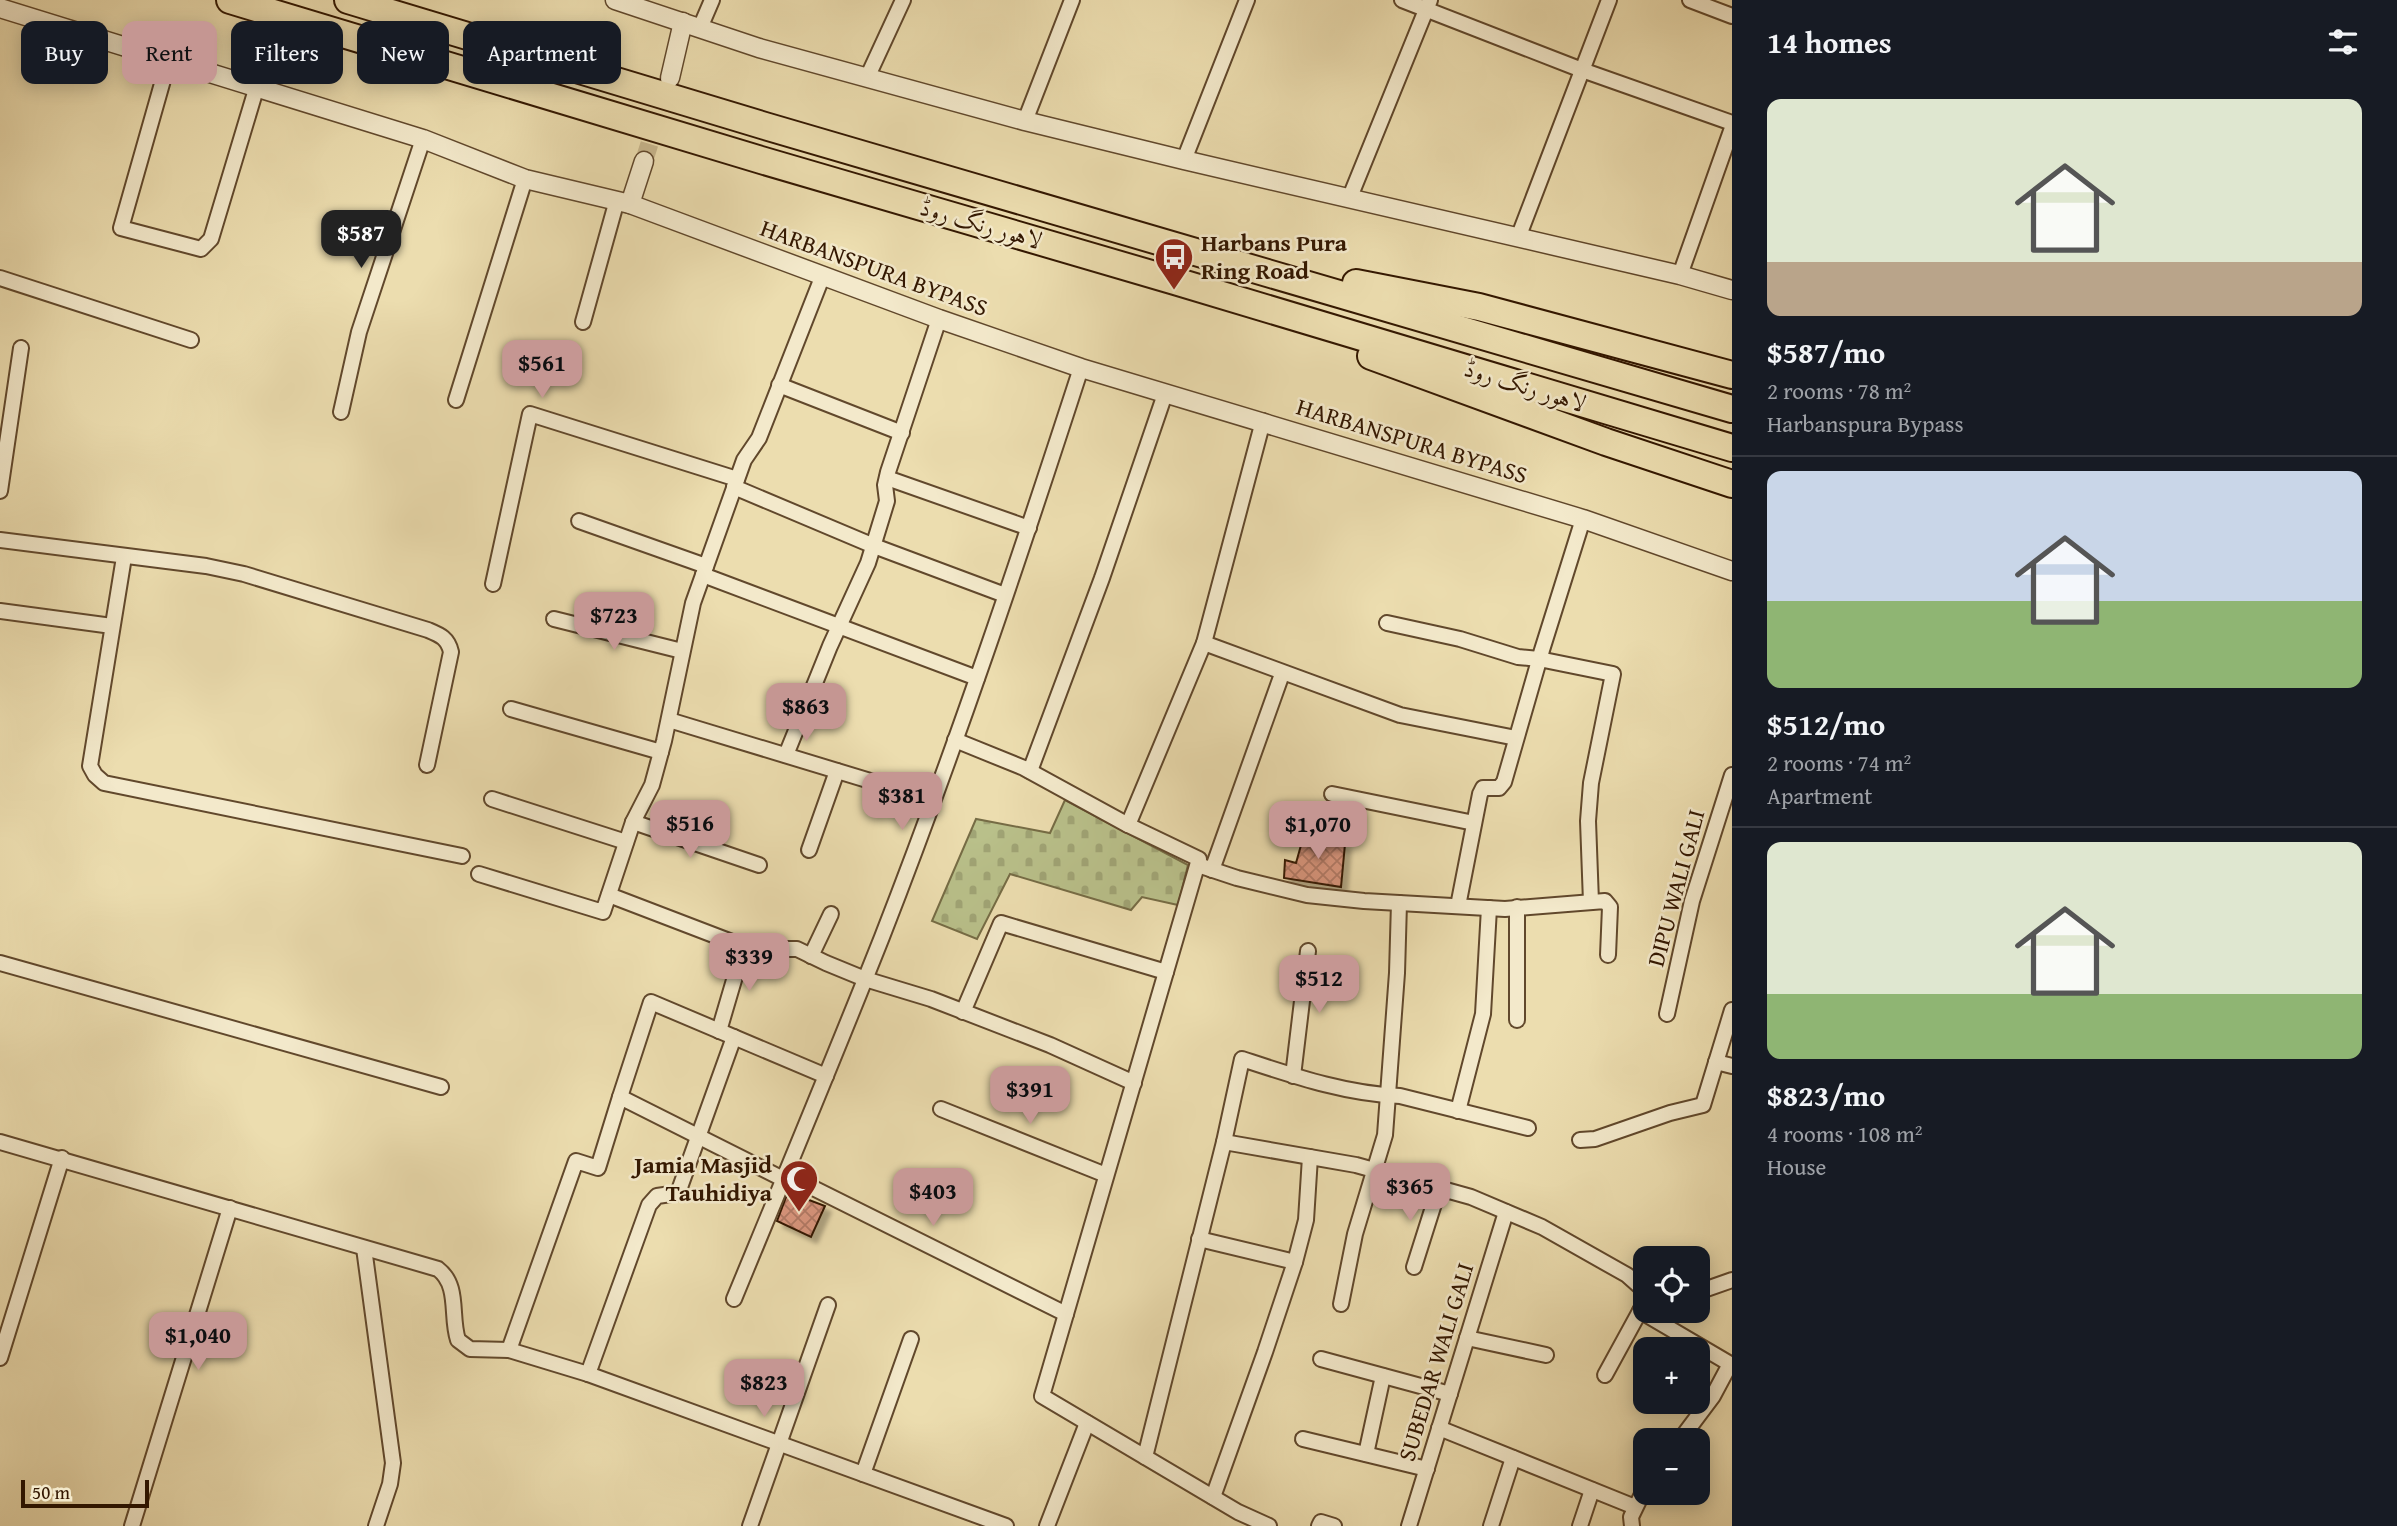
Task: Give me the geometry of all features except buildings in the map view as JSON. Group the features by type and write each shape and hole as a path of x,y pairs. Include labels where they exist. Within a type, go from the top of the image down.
{"highway":[{"name":"لاہور رنگ روڈ","path":"230,0 1732,448"},
{"name":"لاہور رنگ روڈ","path":"348,0 1732,409"},
{"path":"1186,248 1479,307 1732,374"},
{"path":"1175,281 1454,388 1732,484"}],"street":[{"path":"615,0 759,48 1025,121 1680,275 1732,290"},
{"path":"670,78 692,25 712,0"},
{"path":"867,78 903,0"},
{"path":"1025,121 1072,0"},
{"path":"1184,160 1247,0"},
{"path":"1402,0 1428,5 1582,70 1732,123"},
{"path":"1518,238 1609,0"},
{"path":"1690,0 1732,16"},
{"path":"1350,197 1428,5"},
{"name":"HARBANSPURA BYPASS","path":"0,8 122,45"},
{"name":"HARBANSPURA BYPASS","path":"217,74 423,139 525,179 624,202 939,319 1081,368 1583,519 1732,571"},
{"path":"162,84 121,228 201,249 211,239 257,86"},
{"path":"1680,275 1732,128"},
{"path":"341,412 359,332 423,139"},
{"path":"583,322 624,202 644,161"},
{"path":"456,400 525,179"},
{"path":"479,874 603,912 633,822 652,785 693,603 704,570 744,460 760,438 823,275"},
{"path":"0,278 191,340"},
{"path":"786,755 874,546 887,502 887,478 939,319"},
{"path":"0,491 21,348"},
{"path":"734,1299 865,979 933,800 1006,596 1081,368"},
{"path":"779,385 901,433"},
{"path":"1030,771 1102,578 1165,394"},
{"path":"493,584 530,414 736,483 874,546 1006,596"},
{"path":"1128,825 1204,643 1263,421"},
{"path":"887,478 1029,528"},
{"path":"1458,906 1483,788 1499,788 1504,782 1583,519"},
{"path":"579,521 976,678"},
{"path":"0,540 206,566 244,574 428,629 449,643 451,652 428,765"},
{"path":"124,557 90,766 104,783 462,856"},
{"path":"0,611 112,626"},
{"path":"554,619 682,651"},
{"path":"1387,623 1460,639 1518,657 1613,674 1591,783 1588,821 1591,902"},
{"path":"1204,643 1282,674 1401,715 1516,738"},
{"path":"1212,870 1282,674"},
{"path":"511,709 661,752"},
{"path":"668,720 933,800"},
{"path":"955,740 1030,771 1128,825 1199,859 1042,1396 1213,1497 1269,1526"},
{"path":"809,850 837,771"},
{"name":"DIPU WALI GALI","path":"1667,1014 1692,901 1732,775"},
{"path":"1332,793 1474,823"},
{"path":"492,799 626,842"},
{"path":"633,822 759,865"},
{"path":"1198,865 1237,878 1307,895 1489,908 1605,901 1610,907 1608,955"},
{"path":"608,895 767,953 778,949 797,949 865,979 1050,1045 1133,1083"},
{"path":"1341,1304 1355,1234 1385,1135 1397,973 1399,903"},
{"path":"1517,907 1517,1020"},
{"path":"1458,1111 1483,1014 1489,908"},
{"path":"811,956 831,914"},
{"path":"962,1012 1001,923 1166,972"},
{"path":"719,1031 744,946"},
{"path":"1293,1076 1308,951"},
{"path":"0,962 441,1087"},
{"path":"509,1350 576,1161 598,1168 650,1002 826,1076"},
{"path":"1580,1140 1595,1139 1670,1112 1703,1105 1732,1010"},
{"path":"589,1374 649,1205 657,1196 678,1193 734,1037"},
{"path":"1145,1457 1224,1142 1242,1059 1311,1082 1400,1096 1528,1128"},
{"path":"1716,1062 1732,1066"},
{"path":"620,1097 1066,1314"},
{"path":"941,1110 1107,1175"},
{"path":"0,1142 438,1269 444,1273 452,1291 456,1333 462,1345 470,1349 509,1350 589,1374 1006,1526"},
{"path":"1224,1142 1374,1170 1471,1197 1542,1227 1633,1280"},
{"path":"1213,1497 1265,1352 1306,1220 1310,1157"},
{"path":"0,1358 62,1158"},
{"path":"1414,1268 1439,1188"},
{"path":"132,1526 230,1208"},
{"name":"SUBEDAR WALI GALI","path":"1409,1526 1506,1212"},
{"path":"1199,1239 1294,1262"},
{"path":"364,1248 393,1463 390,1484 376,1526"},
{"path":"1710,1288 1732,1280"},
{"path":"750,1526 828,1305"},
{"path":"1605,1375 1634,1323"},
{"path":"1669,1323 1731,1364 1713,1396 1689,1428"},
{"path":"1467,1338 1546,1355"},
{"path":"863,1474 911,1339"},
{"path":"1321,1359 1450,1394"},
{"path":"1366,1454 1382,1376"},
{"path":"1047,1526 1087,1423"},
{"path":"1439,1428 1635,1507 1631,1517 1632,1526"},
{"path":"1303,1439 1427,1469"},
{"path":"1491,1526 1513,1458"},
{"path":"1580,1526 1592,1490"},
{"path":"1319,1526 1321,1522 1334,1526"}],"green space":[{"path":"1065,800 1188,865 1178,905 1142,897 1131,910 1010,874 977,939 932,921 976,819 1050,833"}],"tunnel":[{"path":"644,161 667,88"}],"place":[{"name":"Harbans Pura Ring Road","path":"1174,291"},
{"name":"Jamia Masjid Tauhidiya","path":"799,1213"}]}
